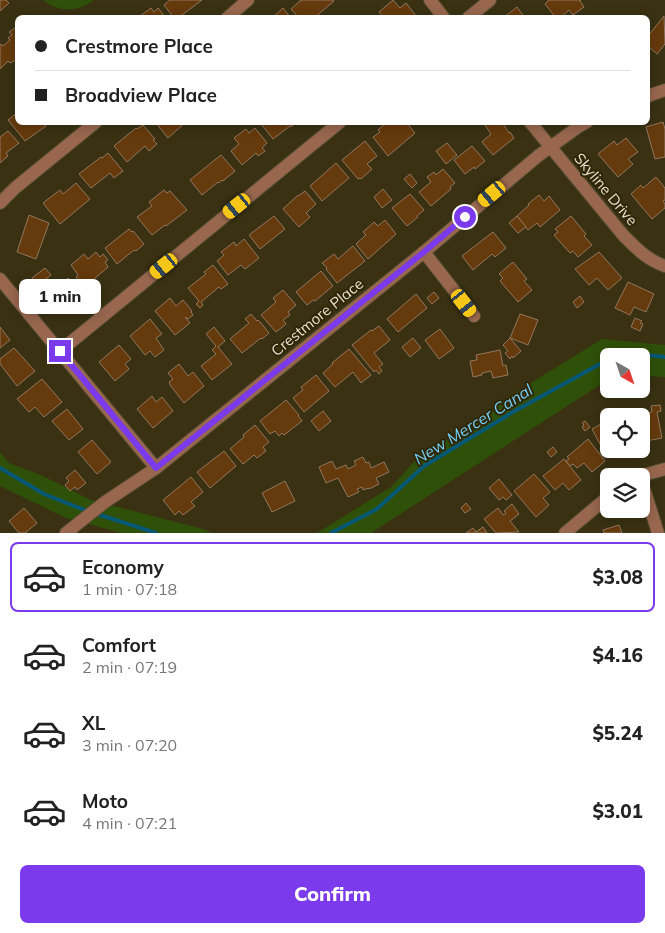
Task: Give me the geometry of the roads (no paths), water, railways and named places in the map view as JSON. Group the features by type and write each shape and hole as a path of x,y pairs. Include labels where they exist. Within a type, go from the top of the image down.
{"street":[{"path":"230,15 248,0"},
{"path":"430,0 442,15"},
{"path":"472,15 490,0"},
{"path":"650,95 665,90"},
{"path":"0,203 15,188 92,125"},
{"path":"60,351 336,125"},
{"name":"Skyline Drive","path":"532,125 623,235 640,252 656,263 665,266"},
{"name":"Crestmore Place","path":"67,533 105,502 156,468 424,252 550,147 582,125"},
{"path":"424,252 474,316"},
{"path":"0,279 156,468"},
{"path":"650,474 665,469"},
{"path":"565,533 600,504"},
{"path":"650,507 658,533"}],"waterway":[{"name":"New Mercer Canal","path":"650,355 665,357"},
{"name":"New Mercer Canal","path":"331,533 377,509 424,466 513,412 600,364"},
{"name":"New Mercer Canal","path":"0,468 44,494 87,511"},
{"name":"New Mercer Canal","path":"94,513 156,533"}]}
